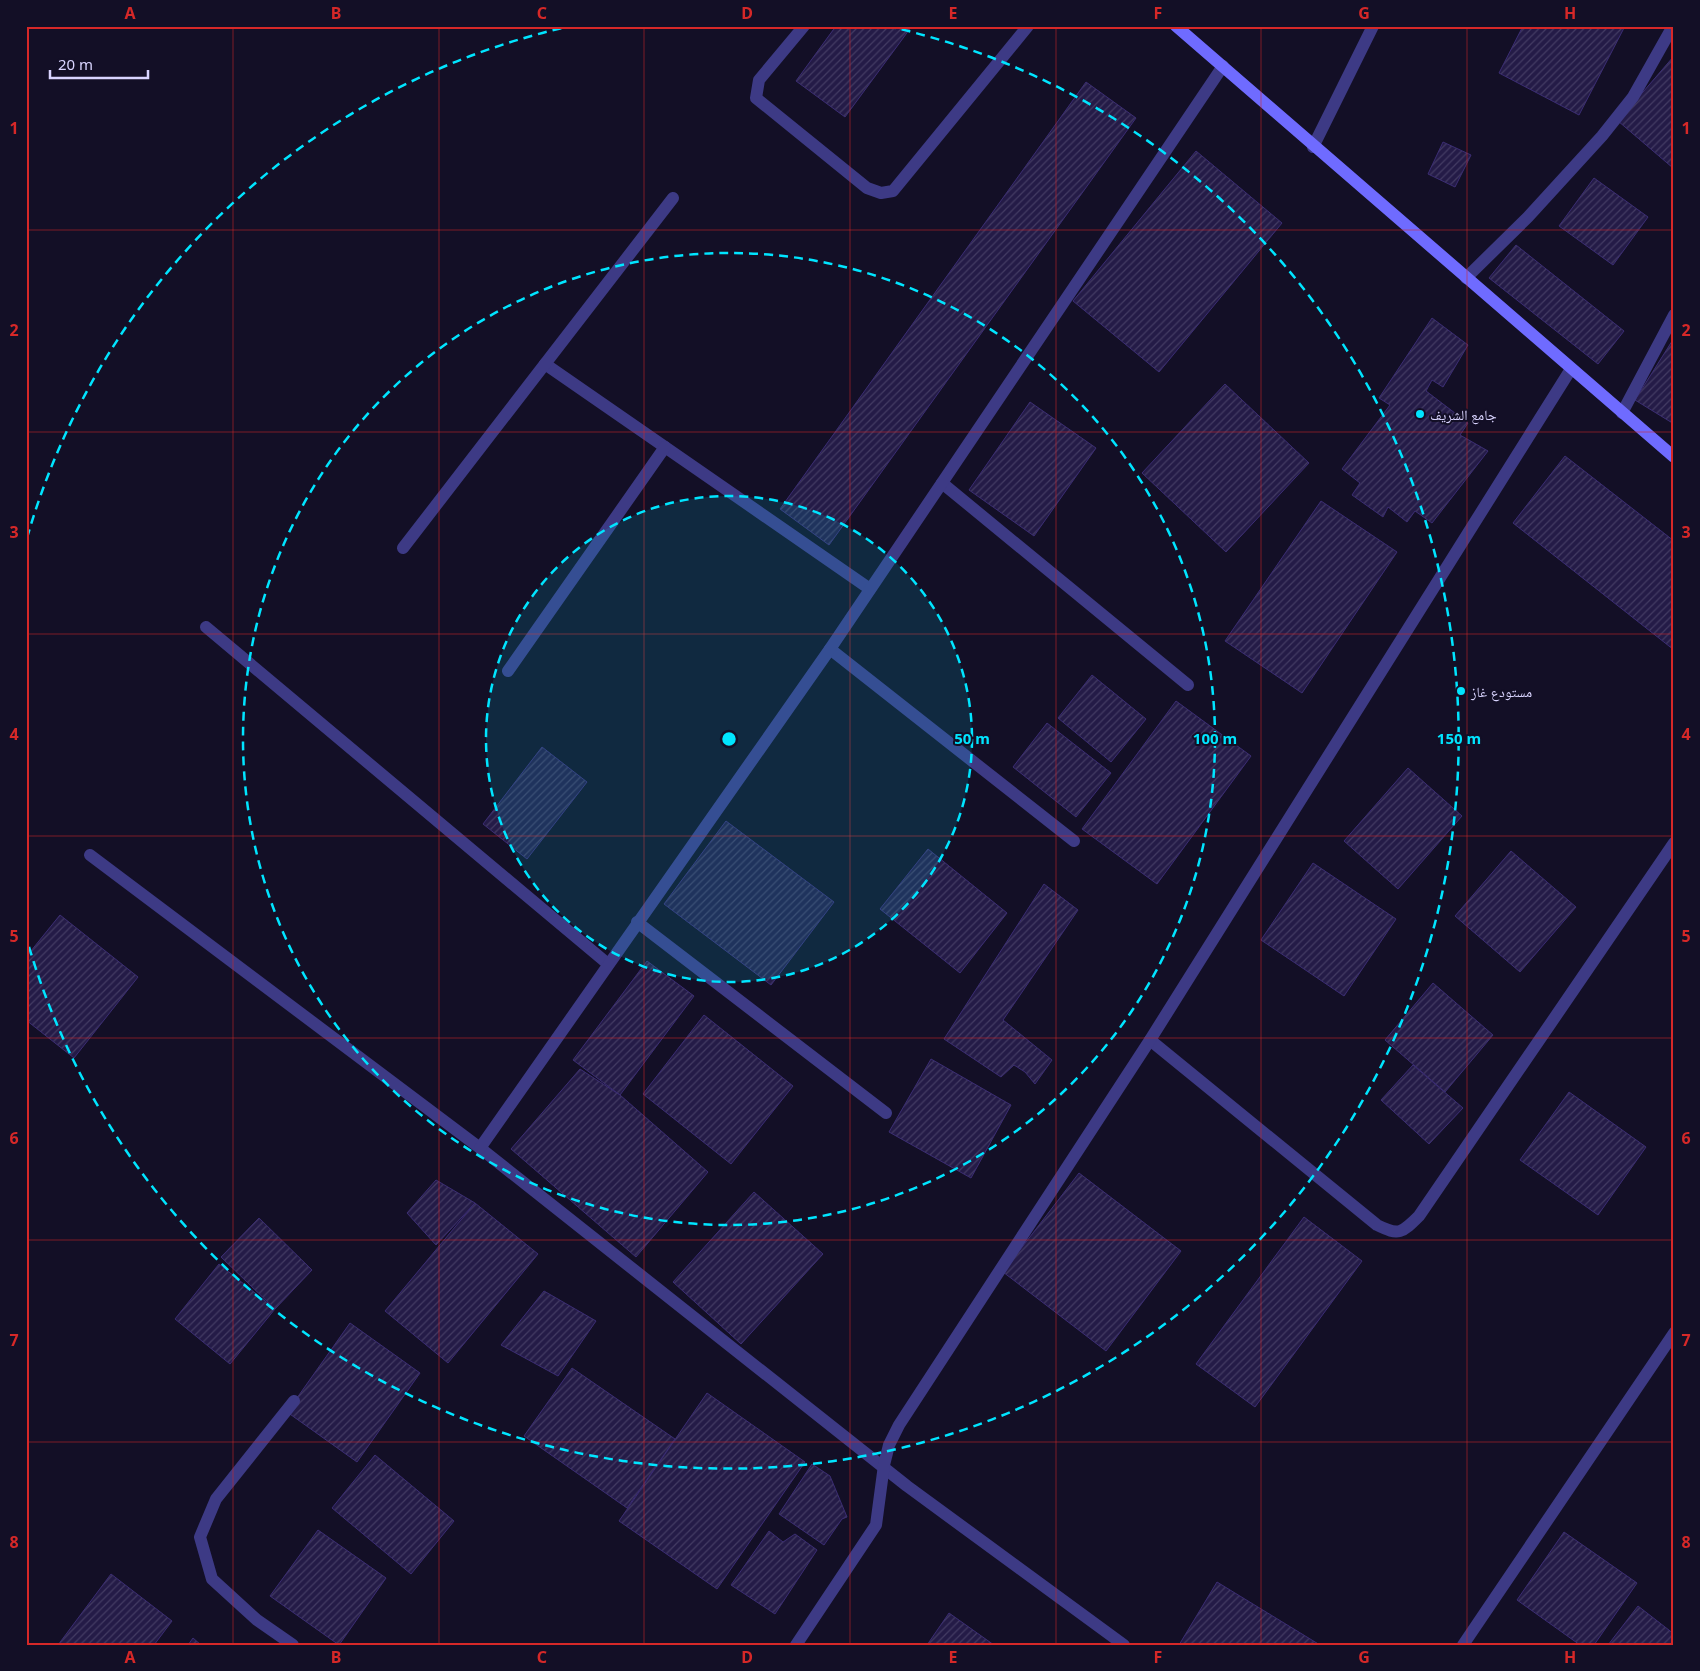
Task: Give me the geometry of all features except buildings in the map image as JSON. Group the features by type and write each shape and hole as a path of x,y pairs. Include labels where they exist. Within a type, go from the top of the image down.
{"main road":[{"path":"1176,26 1313,147 1674,457"}],"street":[{"path":"804,26 758,80 756,98 867,188 881,193 893,191 1028,26"},
{"path":"1313,147 1373,26"},
{"path":"1466,278 1528,217 1602,136 1633,97 1673,26"},
{"path":"480,1148 830,648 1222,66"},
{"path":"403,548 673,198"},
{"path":"1622,413 1674,315"},
{"path":"546,364 870,589"},
{"path":"796,1645 876,1525 884,1465 889,1444 900,1425 1150,1040 1571,369"},
{"path":"508,670 665,447"},
{"path":"942,484 1188,685"},
{"path":"206,626 608,964"},
{"path":"830,648 1074,840"},
{"path":"1150,1040 1377,1225 1392,1232 1404,1231 1419,1216 1674,843"},
{"path":"90,855 480,1148 884,1465 907,1486 1124,1645"},
{"path":"637,922 886,1112"},
{"path":"1463,1645 1674,1333"},
{"path":"293,1645 257,1620 212,1579 200,1537 216,1499 294,1401"}],"place":[{"name":"جامع الشريف","path":"1420,414"},
{"name":"مستودع غاز","path":"1461,691"}]}
